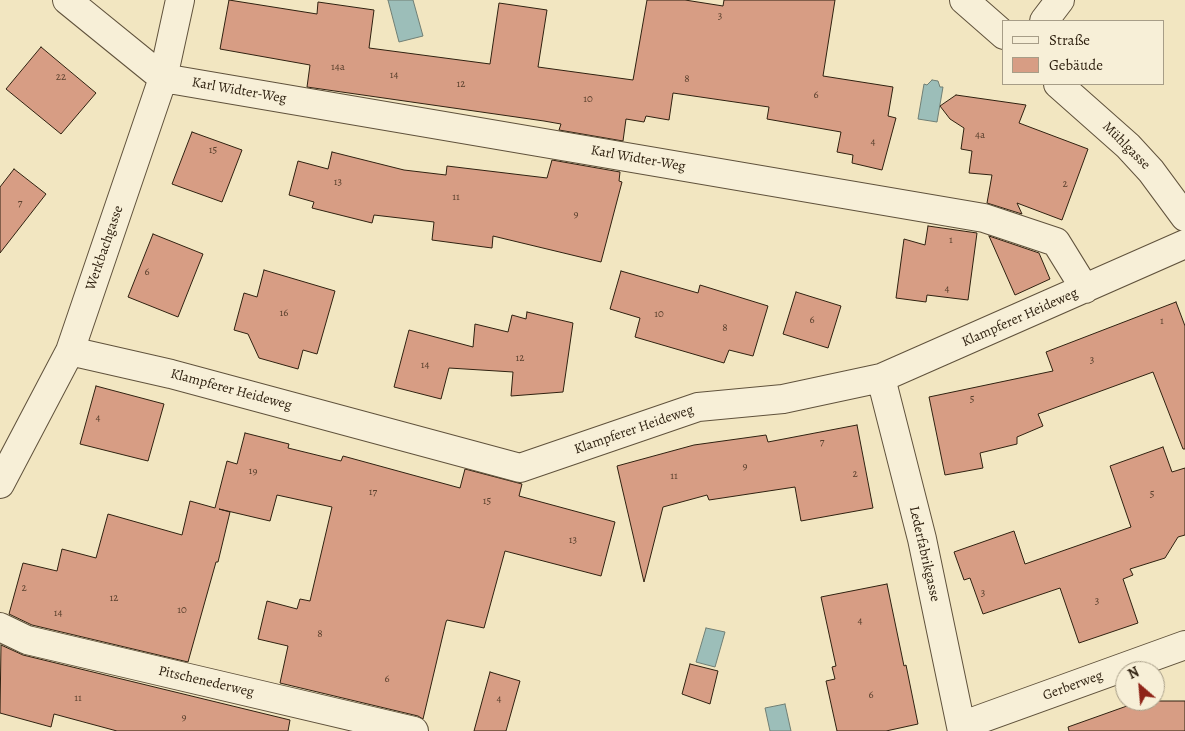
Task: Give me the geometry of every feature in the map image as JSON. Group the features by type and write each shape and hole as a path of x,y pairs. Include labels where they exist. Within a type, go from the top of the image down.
{"street":[{"path":"67,0 163,78"},
{"name":"Werkbachgasse","path":"0,484 70,351 163,78 180,0"},
{"path":"964,0 1002,33"},
{"path":"1045,20 1060,0"},
{"name":"Karl Widter-Weg","path":"163,78 984,218 1056,242 1085,289"},
{"name":"Mühlgasse","path":"1059,85 1128,146 1151,171 1185,217"},
{"name":"Klampferer Heideweg","path":"70,351 172,374 520,468 698,408 783,399 881,378 1185,244"},
{"name":"Lederfabrikgasse","path":"881,378 922,540 961,728"},
{"name":"Pitschenederweg","path":"0,627 27,640 414,731"},
{"name":"Gerberweg","path":"961,728 1185,645"}],"water":[{"path":"388,0 413,0 423,36 399,42"},
{"path":"932,80 938,81 940,87 943,87 937,122 918,119 924,84 927,85"},
{"path":"706,628 725,632 715,667 696,662"},
{"path":"785,704 791,731 770,731 765,708"}],"building":[{"path":"229,0 317,14 318,2 374,10 369,48 490,64 499,3 547,10 538,67 633,80 647,0 685,0 723,6 724,0 835,0 823,76 893,87 888,116 896,118 882,170 852,163 853,155 837,152 841,132 767,119 769,107 673,93 669,120 646,116 644,122 626,119 623,141 559,130 561,124 544,121 307,87 310,65 220,49"},
{"path":"41,47 96,93 61,134 6,89"},
{"path":"956,95 1026,105 1019,123 1088,149 1062,220 1017,203 1022,214 987,203 992,175 969,173 972,151 961,149 964,128 950,119 940,106"},
{"path":"192,132 242,150 222,202 172,184"},
{"path":"332,152 404,170 446,175 447,166 547,178 552,160 620,172 619,181 622,182 601,262 493,236 492,248 432,240 434,222 374,215 372,223 312,208 314,202 289,195 298,161 328,169"},
{"path":"14,169 46,194 0,253 0,187"},
{"path":"928,226 977,233 968,300 927,295 926,302 896,298 904,239 925,245"},
{"path":"153,234 203,254 178,317 128,297"},
{"path":"989,236 1039,253 1050,279 1015,295"},
{"path":"264,270 335,291 317,354 303,350 298,369 259,358 248,334 234,330 244,293 257,297"},
{"path":"621,271 698,293 700,285 768,306 753,356 729,350 724,363 635,337 640,318 610,309"},
{"path":"796,292 841,306 828,348 783,334"},
{"path":"1176,302 1185,326 1185,449 1183,449 1153,372 1038,414 1043,426 1017,437 1017,444 980,453 983,468 945,475 929,397 1053,371 1046,352"},
{"path":"527,312 573,323 563,392 511,396 513,372 449,368 441,399 394,387 409,330 473,347 475,324 508,332 512,315 526,319"},
{"path":"96,386 164,404 148,461 80,444"},
{"path":"857,425 873,508 801,521 795,487 709,500 707,495 663,507 644,582 617,466 694,445 766,435 768,442"},
{"path":"245,433 289,444 288,448 341,461 343,456 460,488 465,469 522,484 519,496 615,522 601,576 505,551 484,628 447,620 446,622 423,719 418,716 280,683 288,646 258,639 267,601 297,609 300,599 310,601 332,507 277,495 270,521 219,509 230,512 218,562 216,562 188,662 32,625 9,614 23,563 57,571 62,549 96,558 108,514 182,535 190,501 215,508 227,461 237,464"},
{"path":"1163,447 1172,472 1185,468 1185,535 1178,537 1165,558 1130,569 1133,575 1123,579 1138,623 1079,643 1060,588 983,614 970,578 964,580 954,552 1014,531 1025,564 1131,527 1110,466"},
{"path":"887,584 918,724 886,731 837,731 826,681 835,679 832,667 836,666 821,597"},
{"path":"1,645 23,655 290,720 288,731 117,731 54,714 51,727 0,713"},
{"path":"690,664 718,671 710,704 682,694"},
{"path":"490,672 520,681 506,731 474,731"},
{"path":"1165,701 1185,701 1185,731 1069,731 1068,727 1115,710 1165,711"}]}
